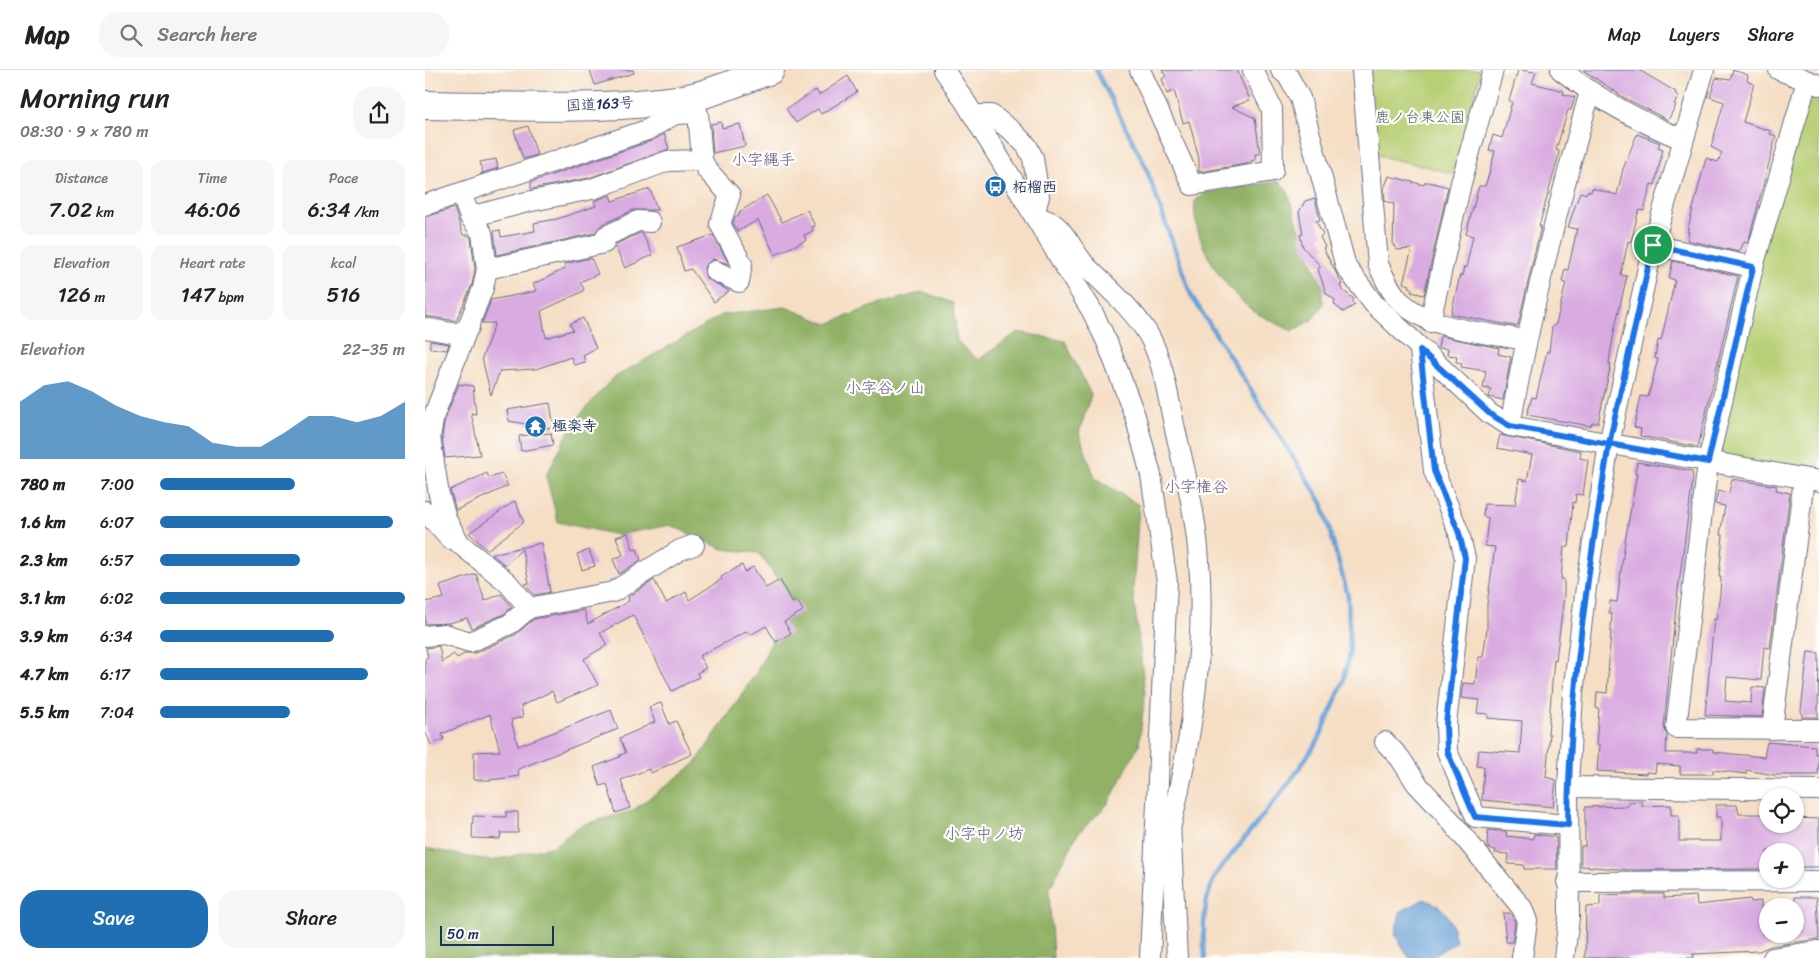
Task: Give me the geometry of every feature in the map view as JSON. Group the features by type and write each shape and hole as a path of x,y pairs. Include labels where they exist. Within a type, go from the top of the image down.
{"highway":[{"name":"国道163号","path":"425,105 680,106 770,70"}],"street":[{"path":"944,70 974,115 1092,312 1107,342 1135,416 1151,476 1167,582 1151,958"},
{"path":"1140,70 1192,185 1273,171 1272,109 1253,70"},
{"path":"1281,70 1288,76 1300,98 1346,267 1373,304 1490,414 1510,426 1812,480 1773,729"},
{"path":"1362,70 1378,264 1387,283 1401,302 1430,322 1525,340"},
{"path":"1430,322 1461,184 1493,70"},
{"path":"1561,70 1590,92 1652,127 1683,139"},
{"path":"1564,958 1569,917 1567,882 1568,787 1573,693 1585,587 1609,444 1653,245 1704,70"},
{"path":"1779,70 1813,83 1753,267 1708,462 1676,728 1819,729"},
{"path":"1510,426 1525,340 1555,216 1590,92"},
{"path":"425,205 647,130 680,106 698,114 703,160 707,170 730,195 720,224 742,264 739,282 715,271"},
{"path":"974,115 991,115 1013,131 1027,146 1033,158 1039,196 1034,216"},
{"path":"470,217 527,202 592,189 668,161 703,160"},
{"path":"460,544 444,512 430,437 434,416 483,288 487,268 481,233 470,217 461,194"},
{"path":"1034,216 1054,224 1085,265 1135,316 1148,335 1155,351 1165,387 1184,468 1198,548 1200,629 1198,676 1190,733 1170,829"},
{"path":"487,268 604,244 606,236 638,221 650,222"},
{"path":"1653,245 1753,267"},
{"path":"425,328 458,334 469,327"},
{"path":"1420,350 1434,471 1459,533 1465,558 1446,724 1447,751 1475,817 1568,825"},
{"path":"425,510 447,538 460,544 507,582 529,608"},
{"path":"425,636 444,634 470,642 510,624 529,608 613,592 680,550 694,545"},
{"path":"1165,650 1169,686 1170,829 1177,958"},
{"path":"1385,742 1400,758 1417,784 1445,814 1522,908 1527,921 1522,958"},
{"path":"1568,787 1819,790"},
{"path":"1567,882 1819,881"},
{"path":"1773,958 1819,951"}],"green space":[{"name":"鹿ノ台東公園","path":"1365,70 1481,70 1455,174 1377,155"},
{"path":"1818,94 1819,476 1726,459 1719,445 1756,270 1807,99"},
{"path":"1279,181 1287,190 1305,246 1323,287 1323,305 1313,319 1292,331 1253,311 1227,285 1209,259 1198,230 1195,215 1195,201 1204,193"},
{"path":"923,292 953,303 957,341 978,360 1018,332 1065,341 1091,395 1079,433 1095,478 1139,505 1133,592 1145,693 1139,745 1108,804 1077,835 1049,890 1053,958 425,958 425,848 491,861 554,846 581,825 632,811 695,764 756,673 792,601 759,553 723,549 670,525 617,535 558,522 546,476 573,423 612,379 722,315 785,307 828,324 870,307"}],"water":[{"path":"1424,899 1432,902 1447,914 1456,942 1431,957 1409,958 1395,934 1400,912"}],"building":[{"path":"590,70 633,70 634,73 595,85"},
{"path":"1162,70 1237,70 1250,100 1232,107 1255,118 1260,154 1255,154 1256,159 1246,164 1199,172 1199,159 1189,121 1183,123 1174,90 1167,94 1162,79 1166,76"},
{"path":"1518,70 1536,72 1532,83 1564,91 1563,94 1575,97 1571,110 1568,110 1556,150 1559,151 1558,158 1539,226 1541,226 1518,325 1514,326 1451,314 1460,275 1462,276 1464,267 1466,268 1473,236 1466,234 1479,186 1485,186 1495,151 1489,150 1493,135 1502,138 1512,102 1509,101"},
{"path":"1583,70 1639,70 1676,92 1675,94 1679,96 1668,120 1623,97"},
{"path":"1733,70 1748,75 1747,81 1754,84 1743,122 1771,131 1770,134 1776,136 1748,243 1744,242 1739,252 1687,240 1689,232 1687,232 1706,158 1718,162 1722,153 1711,147 1724,102 1710,97 1716,78 1730,80"},
{"path":"848,76 857,92 821,114 818,109 796,123 786,109 816,90 819,95"},
{"path":"721,122 722,128 740,124 745,146 713,153 711,124"},
{"path":"528,126 537,155 523,159 514,130"},
{"path":"664,134 669,149 589,178 531,189 531,182 651,141"},
{"path":"1637,134 1660,143 1658,147 1663,149 1655,185 1651,184 1644,211 1640,210 1638,213 1631,242 1628,241 1621,275 1627,276 1615,327 1609,364 1611,364 1598,423 1592,423 1591,426 1527,415 1532,397 1536,398 1547,351 1549,352 1552,327 1556,324 1566,283 1562,282 1565,269 1568,270 1577,229 1568,227 1580,192 1586,194 1587,191 1591,192 1592,188 1617,195 1623,169"},
{"path":"496,159 498,168 483,173 480,162"},
{"path":"1389,176 1424,185 1425,182 1429,182 1448,187 1424,295 1411,292 1412,288 1409,287 1410,285 1403,283 1412,249 1396,250 1396,246 1393,246 1394,204 1385,201 1384,189"},
{"path":"650,189 657,210 633,210 601,225 595,233 497,255 494,231 500,230 501,237 535,231 534,223 557,219 596,206 594,201 610,195 612,201"},
{"path":"767,195 782,222 807,210 815,226 812,227 813,231 804,235 806,240 775,255 758,220 738,231 733,223 735,217 740,214 739,212"},
{"path":"1315,198 1320,220 1316,221 1323,234 1320,237 1325,247 1323,248 1342,284 1340,285 1342,290 1354,299 1352,302 1355,305 1343,312 1334,304 1335,300 1326,293 1318,269 1321,267 1303,247 1300,235 1303,234 1299,212 1305,201"},
{"path":"454,208 463,235 468,235 471,238 475,269 472,285 456,321 425,316 425,217"},
{"path":"642,233 653,255 625,268 615,247 616,244"},
{"path":"713,235 729,264 713,259 704,267 706,278 729,291 714,302 691,269 684,271 677,247"},
{"path":"591,258 598,274 580,282 584,289 582,292 541,311 546,338 573,330 570,324 583,318 596,348 583,355 585,362 574,365 571,357 536,369 500,371 491,395 482,358 495,323 482,323 491,300 536,291 533,284 565,269 564,264"},
{"path":"1673,261 1738,276 1698,447 1640,436 1641,429 1634,427 1641,396 1648,397 1658,359 1655,358 1658,340 1661,341 1675,280 1669,278"},
{"path":"1440,336 1499,348 1498,354 1511,357 1503,400 1489,397 1491,389 1483,388 1486,371 1461,367 1462,363 1456,362 1457,356 1447,355 1448,349 1438,348"},
{"path":"430,341 449,344 447,350 430,348"},
{"path":"459,384 473,386 476,414 471,413 480,455 445,458 442,437 445,418"},
{"path":"550,403 554,429 509,421 507,410"},
{"path":"551,433 553,445 521,451 519,436"},
{"path":"1500,435 1581,451 1580,458 1588,460 1583,495 1576,494 1575,503 1573,502 1569,547 1564,547 1561,579 1564,579 1564,596 1556,660 1554,659 1546,777 1556,780 1553,807 1482,800 1484,767 1477,766 1479,750 1520,753 1522,721 1488,718 1488,714 1477,713 1479,700 1461,698 1463,683 1475,684 1478,657 1483,657 1487,628 1487,604 1495,547 1485,546 1488,518 1483,516 1484,504 1515,505 1519,479 1527,481 1532,455 1497,448"},
{"path":"1637,462 1692,471 1693,478 1677,598 1664,727 1667,735 1666,753 1697,753 1697,749 1713,749 1713,752 1764,757 1767,742 1815,746 1815,754 1819,754 1818,775 1774,775 1746,770 1746,774 1713,770 1713,774 1680,774 1680,766 1656,764 1655,773 1597,771 1599,745 1596,745 1599,709 1596,708 1597,692 1607,693 1612,613 1609,613 1610,601 1617,602 1625,541 1637,474 1635,474"},
{"path":"487,473 489,478 502,474 508,486 456,510 450,490"},
{"path":"1732,479 1777,486 1776,490 1790,493 1770,648 1764,647 1761,680 1727,677 1725,701 1751,703 1752,687 1765,688 1762,717 1705,715 1714,619 1716,620 1720,594 1721,577 1719,577 1723,535 1720,535 1725,506 1715,504 1718,491 1729,493"},
{"path":"515,501 524,522 487,550 469,533"},
{"path":"628,533 633,550 637,549 641,560 619,574 613,559 623,555 616,537"},
{"path":"541,543 550,592 534,595 525,584 529,583 522,549 505,565 492,554"},
{"path":"589,550 595,566 582,570 577,554"},
{"path":"742,565 745,572 753,567 766,588 780,580 792,603 797,600 803,611 784,622 791,633 776,642 766,626 750,635 748,632 744,633 699,656 706,668 697,673 699,677 672,691 633,615 600,633 607,645 584,659 598,685 557,702 552,691 521,706 523,717 511,720 518,746 611,710 618,729 518,769 519,776 491,780 474,780 474,752 500,751 490,714 442,734 444,739 431,745 425,730 425,659 428,657 426,648 439,646 442,662 454,654 457,658 466,653 475,653 515,635 534,619 584,610 588,624 629,601 628,597 654,580 666,603 686,592 689,600 722,579 721,577"},
{"path":"476,574 485,601 501,594 512,607 504,614 472,628 467,618 449,623 425,624 425,602 444,598 440,586"},
{"path":"1808,652 1819,653 1818,717 1802,717 1801,710"},
{"path":"661,703 669,724 676,721 692,754 651,773 649,769 621,780 630,808 616,813 607,784 600,786 594,767 626,753 620,738 655,722 649,707"},
{"path":"1642,801 1642,806 1671,805 1671,815 1679,815 1679,841 1721,841 1721,817 1716,817 1716,805 1737,805 1739,814 1759,814 1759,833 1804,833 1804,818 1819,819 1819,867 1804,867 1804,843 1759,843 1759,869 1630,870 1581,866 1581,846 1585,846 1585,807 1628,806 1628,802"},
{"path":"506,812 518,812 518,833 501,833 500,839 472,838 473,816 506,817"},
{"path":"1488,830 1507,832 1506,836 1533,839 1534,834 1556,837 1557,869 1524,869 1524,865 1508,864 1509,854 1495,853 1496,850 1489,849 1487,844"},
{"path":"1664,894 1664,898 1696,896 1697,905 1750,899 1751,902 1759,901 1759,943 1792,943 1771,946 1759,951 1693,954 1694,958 1585,958 1586,907 1600,906 1600,895"},
{"path":"1795,897 1817,897 1819,939 1804,941 1804,898"},
{"path":"1503,913 1510,913 1515,922 1512,942 1506,942"}],"waterway":[{"path":"1096,70 1145,165 1191,295 1322,503 1348,596 1350,651 1343,683 1319,739 1289,783 1216,874 1206,904 1205,958"}],"place":[{"name":"柘榴西","path":"996,187"},
{"name":"極楽寺","path":"536,426"}],"district":[{"name":"小字縄手","path":"763,159"},
{"name":"小字谷ノ山","path":"885,387"},
{"name":"小字権谷","path":"1196,486"},
{"name":"小字中ノ坊","path":"984,833"}],"route":[{"path":"1653,245 1609,444 1510,426 1490,414 1420,350 1434,471 1459,533 1465,558 1446,724 1447,751 1475,817 1568,825 1573,693 1585,587 1609,444 1708,462 1753,267 1653,245"}]}
